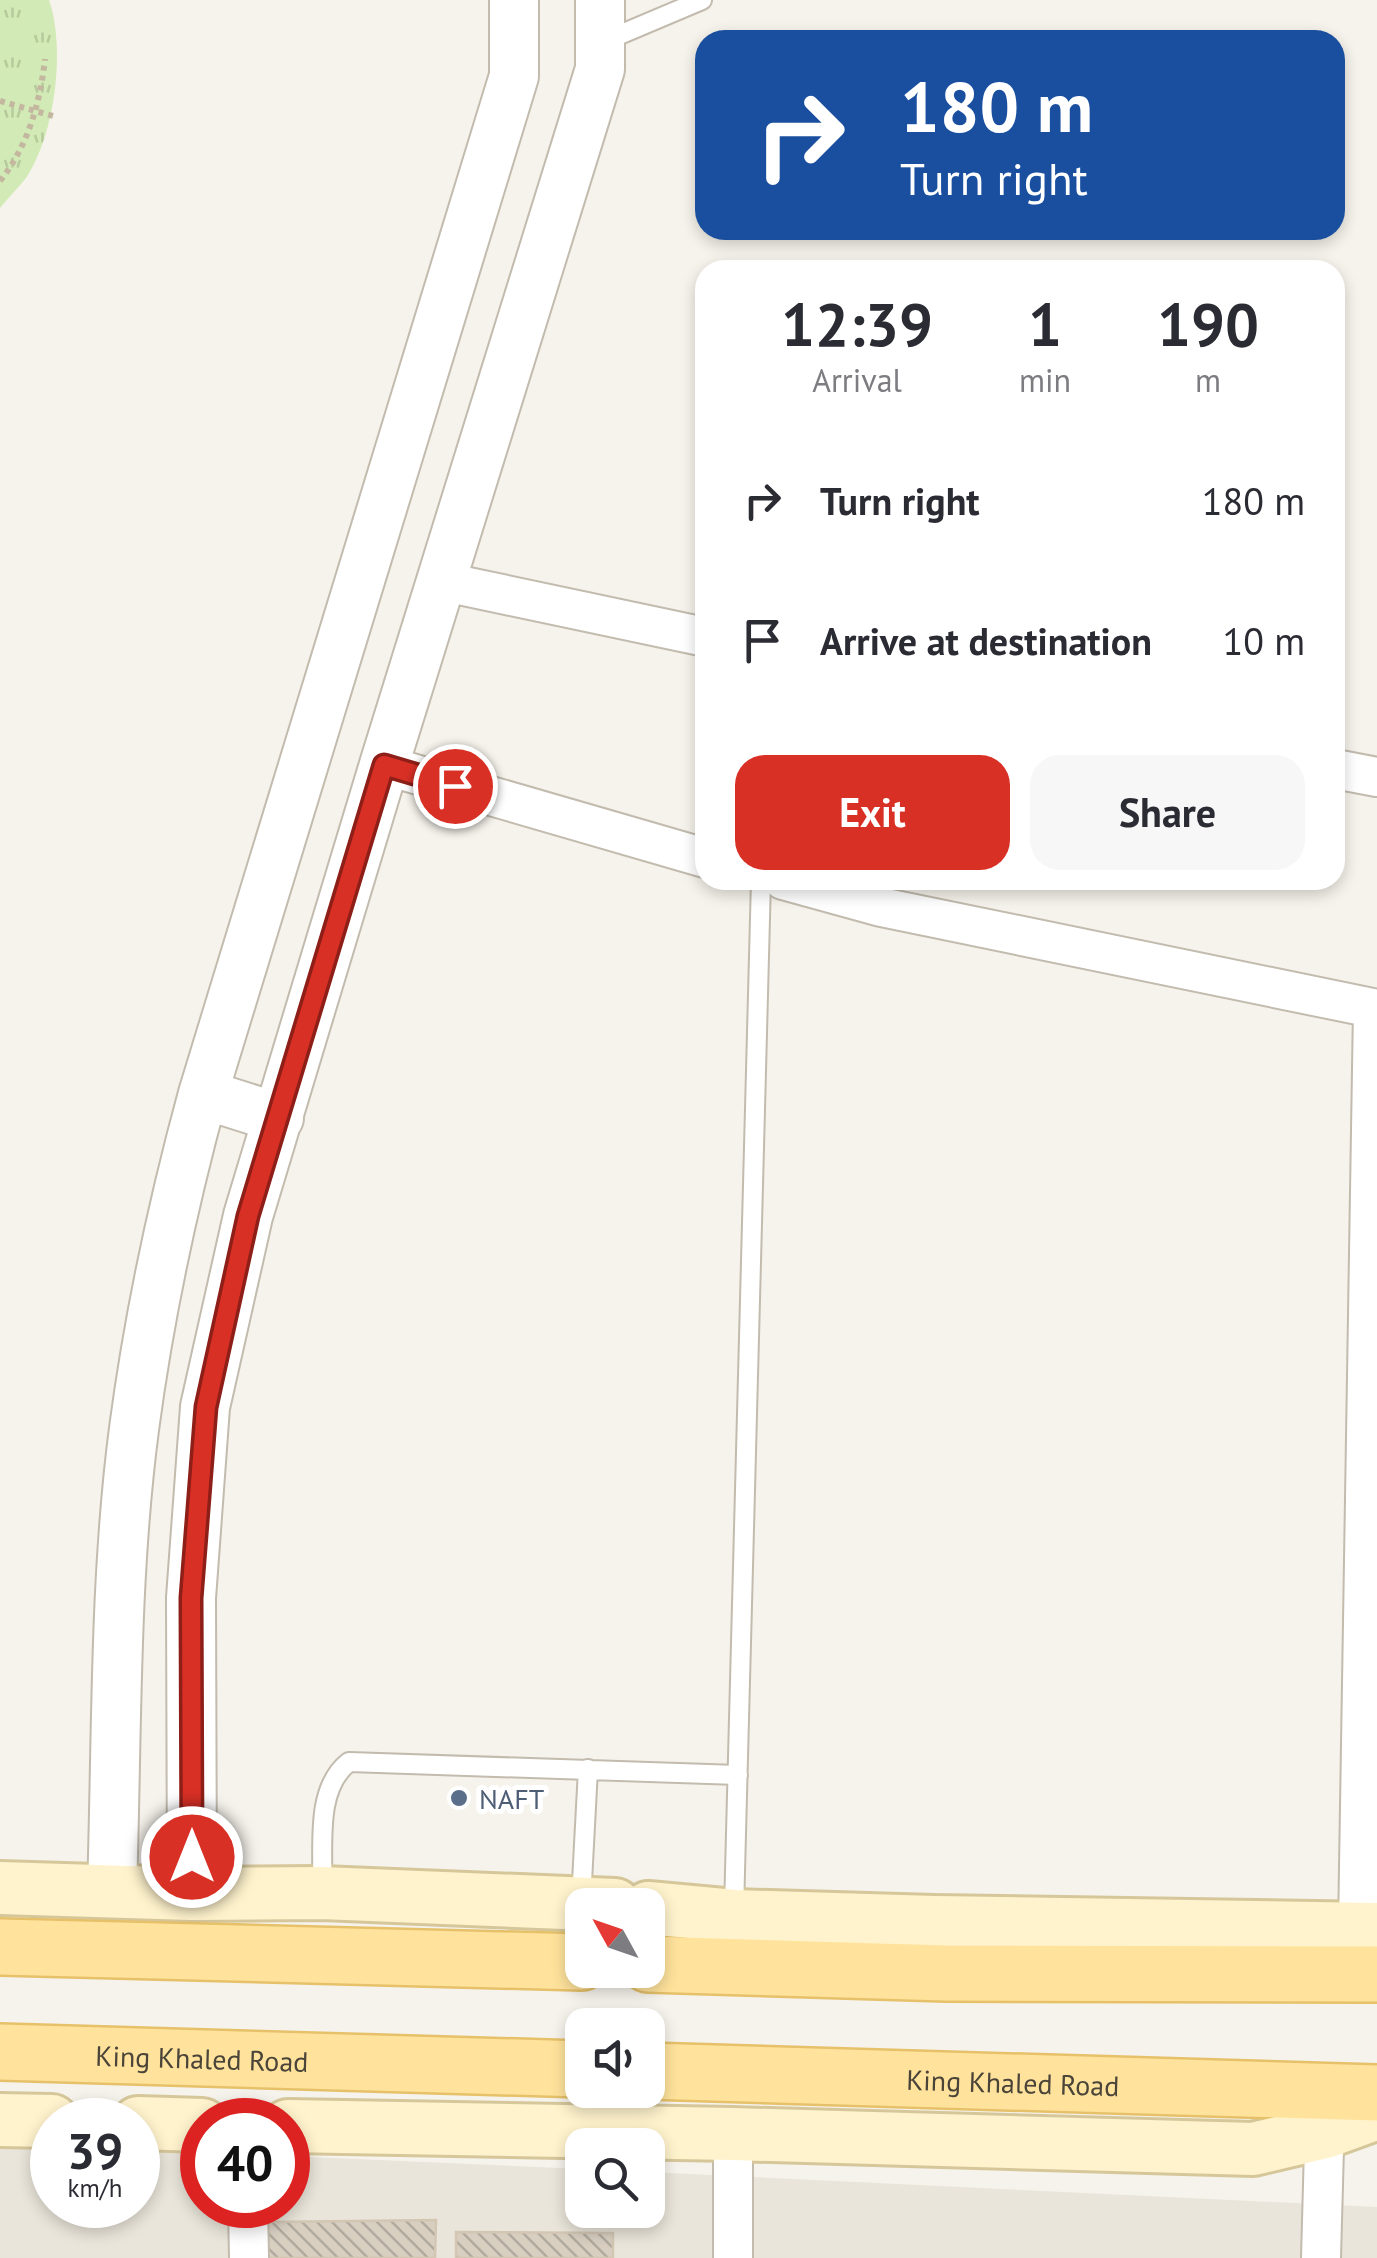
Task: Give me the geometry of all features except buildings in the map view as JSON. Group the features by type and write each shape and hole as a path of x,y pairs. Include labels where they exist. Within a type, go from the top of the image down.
{"main road":[{"path":"0,1888 192,1894 322,1892 565,1902"},
{"path":"665,1910 734,1916 1371,1944"},
{"path":"665,1965 946,1973 1371,1944"},
{"path":"0,1947 565,1962"},
{"name":"King Khaled Road","path":"0,2052 565,2069"},
{"name":"King Khaled Road","path":"665,2072 1343,2106"},
{"path":"310,2126 1252,2149 1343,2106 1377,2113"},
{"path":"0,2120 30,2121"}],"street":[{"path":"112,1891 122,1587 134,1429 177,1192 203,1094 514,76 514,0"},
{"path":"192,1894 191,1598 206,1407 248,1216 600,69 600,22"},
{"path":"440,581 695,635"},
{"path":"384,765 695,855"},
{"path":"1345,771 1377,777"},
{"path":"819,890 880,907 1375,1009 1371,1944"},
{"path":"203,1094 279,1118"},
{"path":"1321,2258 1343,2106"},
{"path":"733,2134 733,2258"},
{"path":"248,2228 249,2258"}],"lane":[{"path":"600,22 702,0"},
{"path":"734,1916 761,890"},
{"path":"322,1892 326,1794 336,1772 350,1762 738,1776"},
{"path":"588,1769 597,1888"}],"path":[{"path":"0,181 24,143 36,111 45,59"},
{"path":"0,101 52,116"}],"shaded area":[{"path":"0,2142 30,2143 30,2228 160,2228 160,2149 180,2151 180,2228 310,2228 310,2157 565,2168 565,2228 665,2228 665,2173 1377,2207 1377,2258 0,2258"}],"green space":[{"path":"0,0 49,0 57,67 51,116 36,160 0,208"}],"place":[{"name":"NAFT","path":"459,1798"}],"route":[{"path":"192,1857 191,1598 206,1407 248,1216 384,765 455,786"}]}
